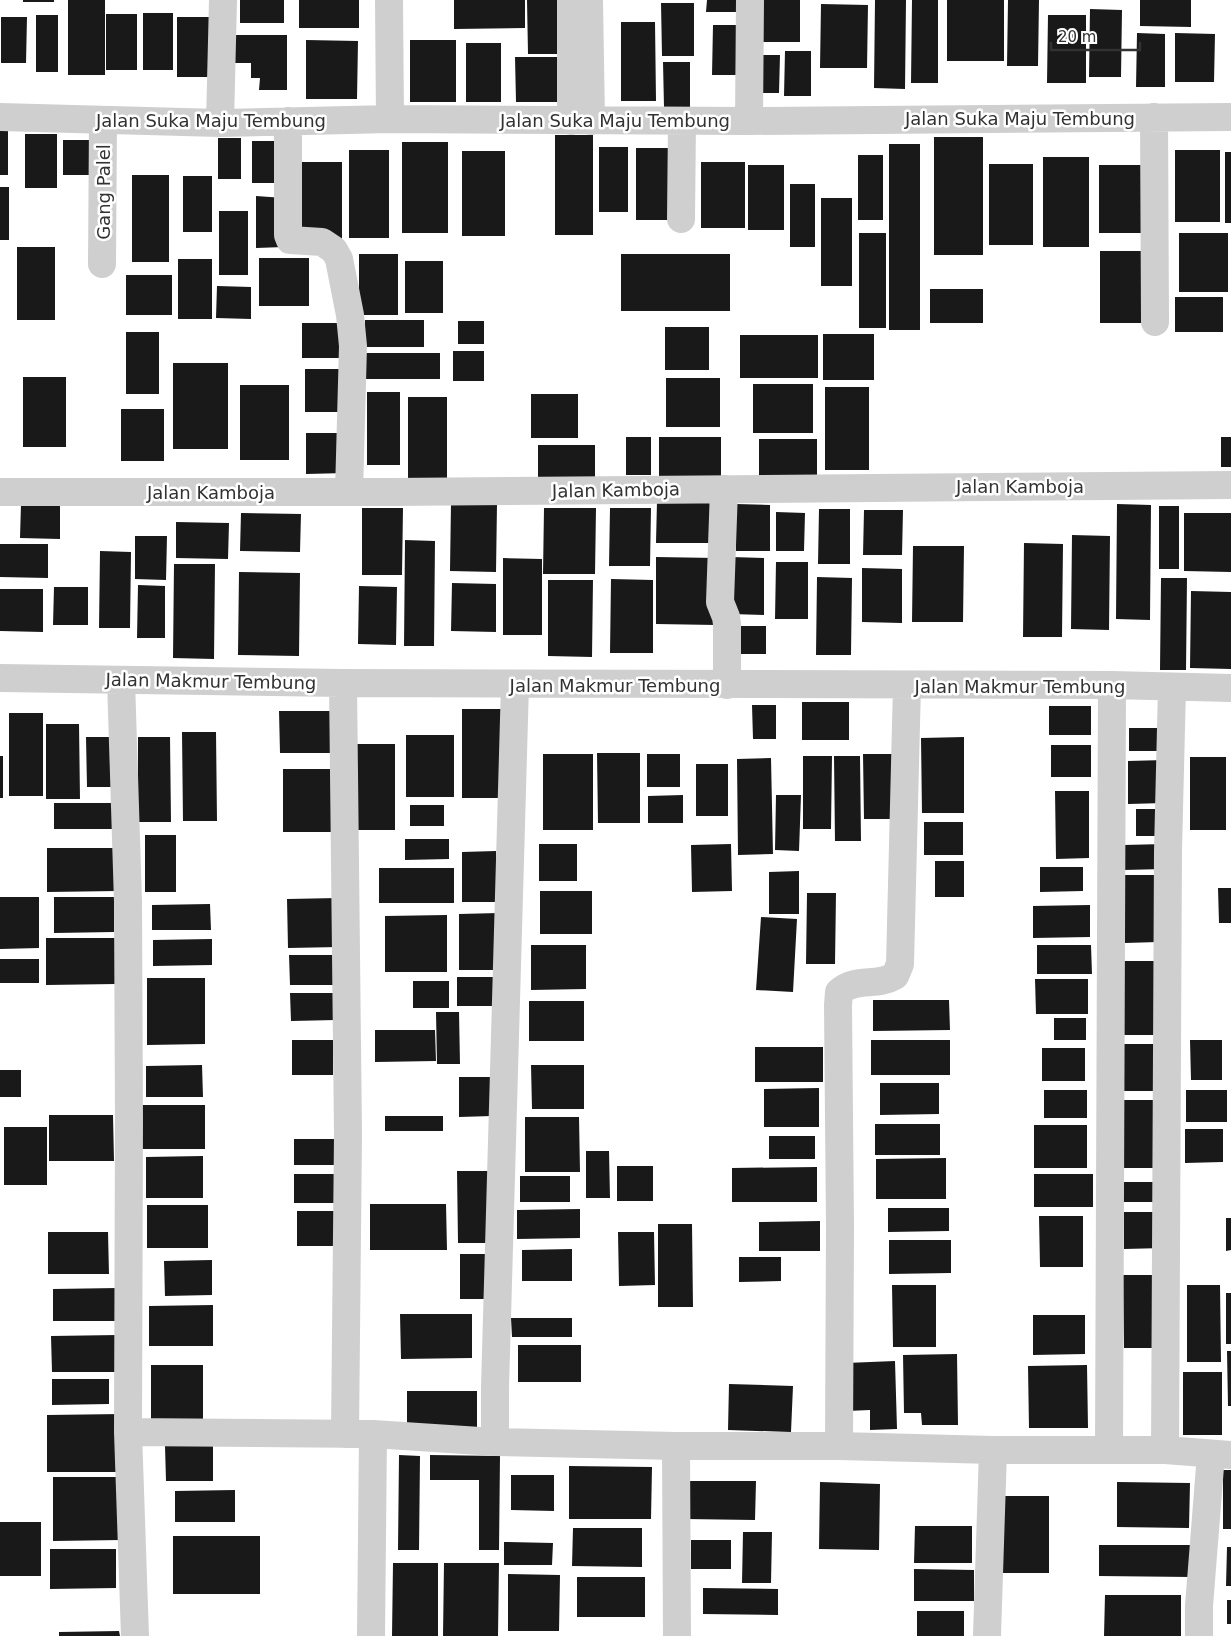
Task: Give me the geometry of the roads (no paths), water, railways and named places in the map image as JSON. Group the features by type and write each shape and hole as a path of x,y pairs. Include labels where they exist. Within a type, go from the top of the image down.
{"street":[{"path":"220,123 223,0"},
{"path":"389,0 390,119"},
{"path":"571,0 581,120"},
{"path":"581,120 590,0"},
{"path":"749,120 750,0"},
{"name":"Jalan Suka Maju Tembung","path":"0,117 220,123 390,119 749,120 1231,117"},
{"path":"1154,117 1155,322"},
{"name":"Gang Palel","path":"102,264 103,120"},
{"path":"681,219 682,120"},
{"path":"288,122 288,234 290,240 322,242 334,250 339,259 350,315 353,346 349,492"},
{"name":"Jalan Kamboja","path":"0,492 349,492 1231,485"},
{"path":"724,489 720,602 726,617 727,685"},
{"name":"Jalan Makmur Tembung","path":"0,678 343,683 1112,685 1231,688"},
{"path":"121,680 128,912 128,1432 135,1636"},
{"path":"343,683 348,1134 345,1434"},
{"path":"496,1442 514,684"},
{"path":"839,1446 839,992 852,984 887,980 896,976 900,964 907,685"},
{"path":"1109,1449 1112,685"},
{"path":"1165,1450 1168,851 1172,687"},
{"path":"128,1432 373,1434 496,1442 676,1446 839,1446 993,1450 1109,1449 1221,1454 1200,1606 1199,1636"},
{"path":"371,1636 373,1434"},
{"path":"676,1446 677,1636"},
{"path":"987,1636 993,1450"}]}
